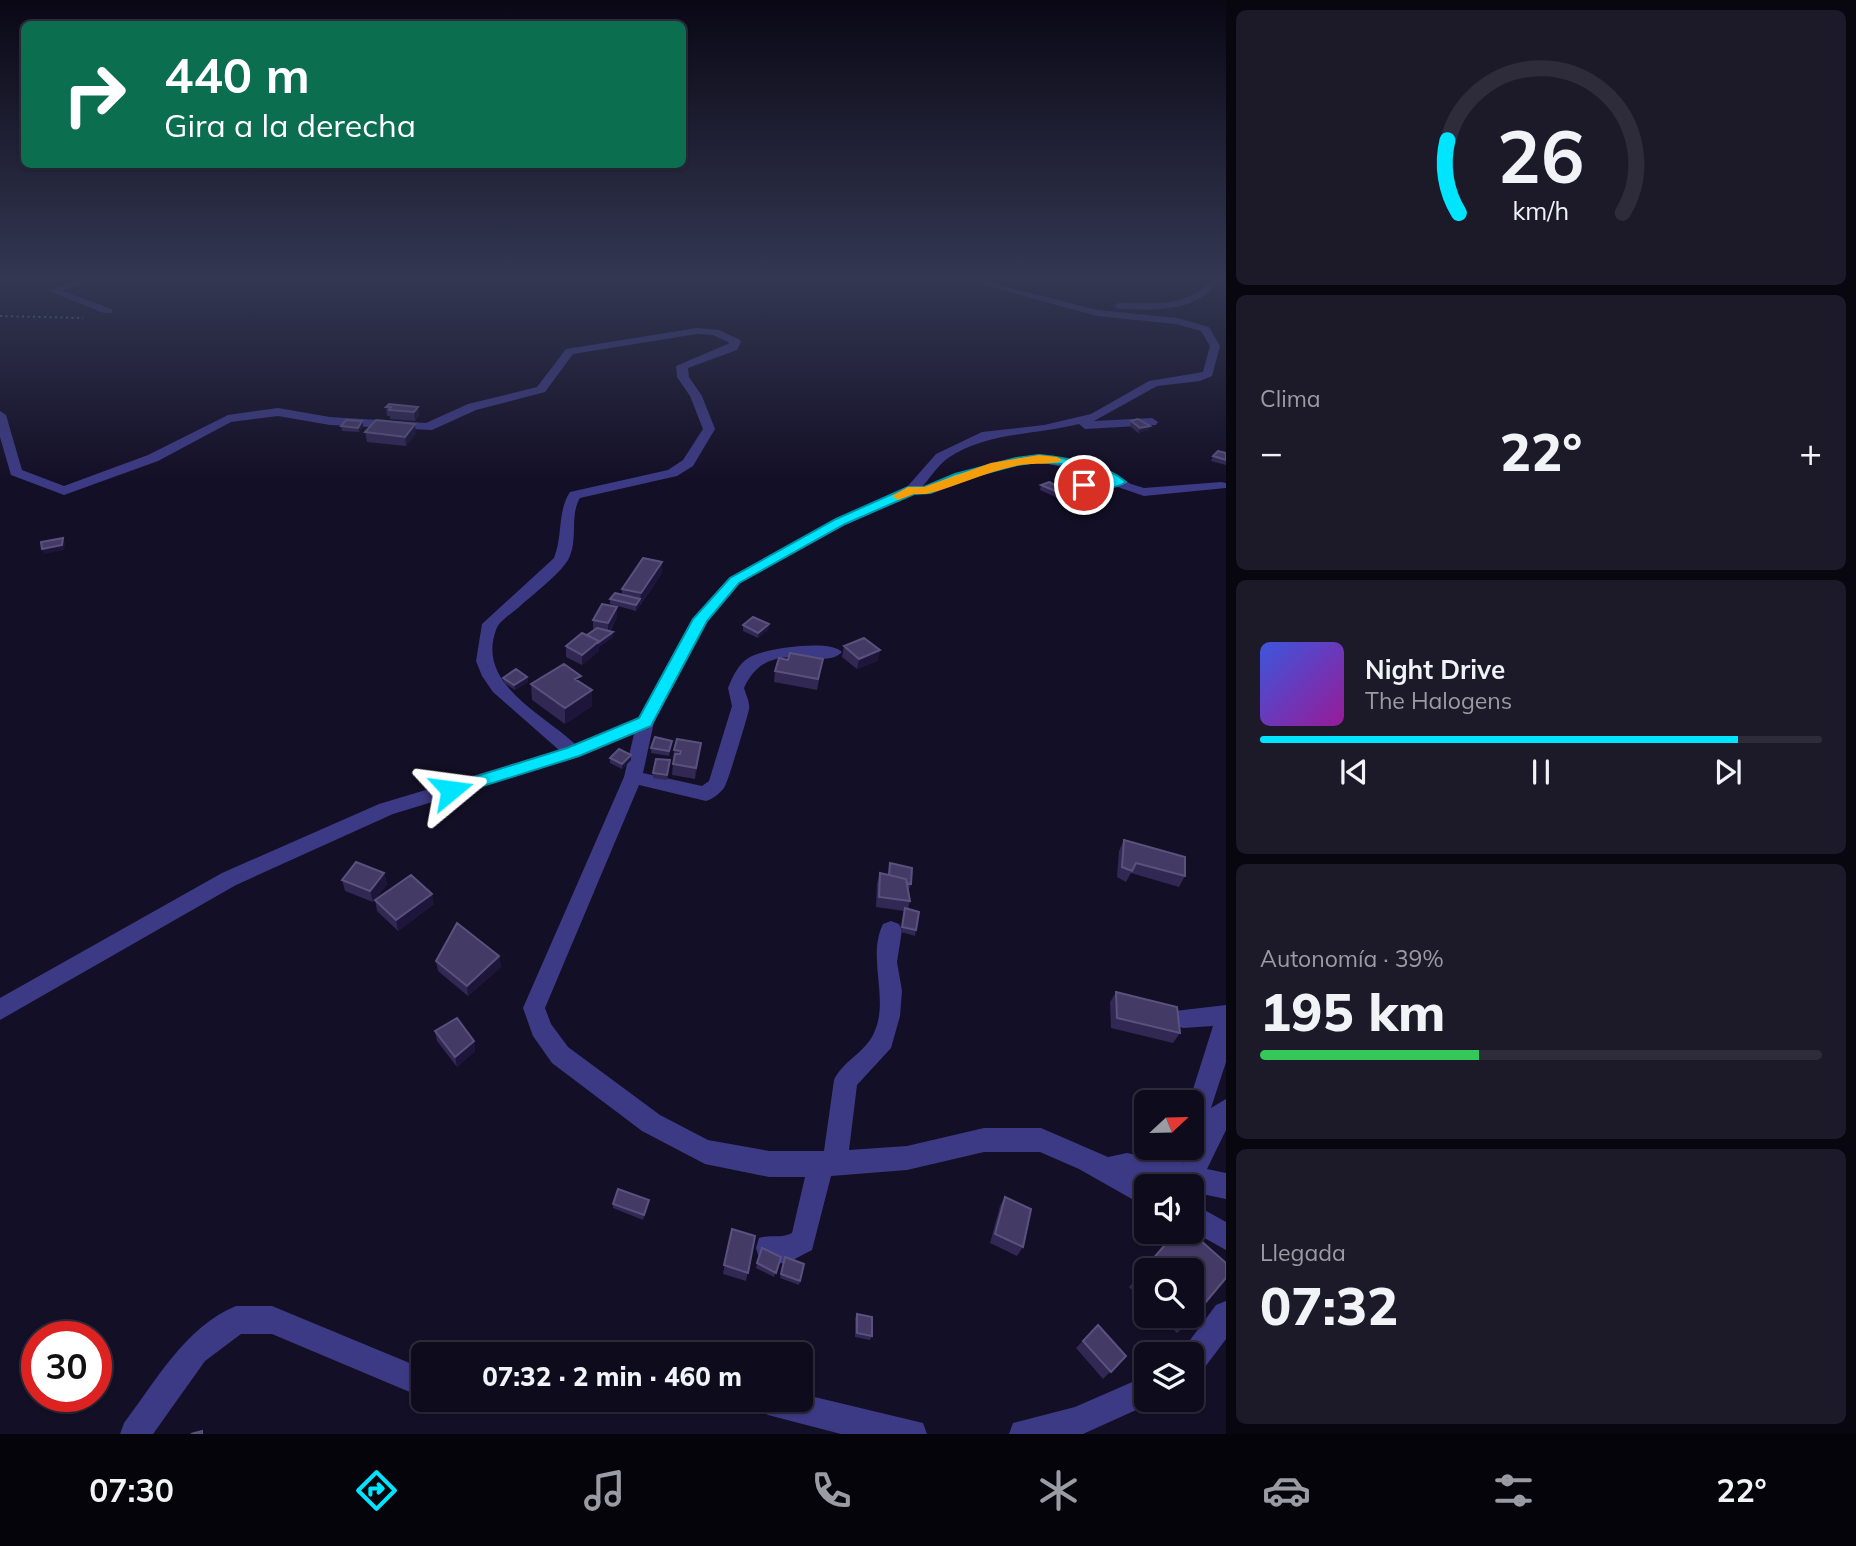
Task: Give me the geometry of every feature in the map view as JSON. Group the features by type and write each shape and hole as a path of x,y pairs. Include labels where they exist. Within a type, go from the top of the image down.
{"street":[{"path":"0,415 16,472 64,491 153,458 228,419 278,412 330,421 428,427 472,407 541,390 548,384 561,357 570,351 596,347"},
{"path":"573,752 534,716 505,695 485,665 488,628 560,560 567,544 569,505 575,495 672,473 688,463 709,429 696,396 683,377 682,366 734,347"},
{"path":"1134,1187 1088,1160 1041,1140 984,1140 907,1158 828,1164 769,1164 705,1152 651,1123 560,1055 541,1029 534,1008 633,777 645,722 700,619 734,580 840,522 912,490 941,457 963,445 986,435 1044,429 1095,417 1153,383 1200,378 1208,374 1215,347"},
{"path":"1068,422 1094,425 1152,422"},
{"path":"912,490 926,491 995,466 1039,458 1091,469 1144,492 1222,486"},
{"path":"1084,485 1120,482"},
{"path":"633,777 706,794 717,784 731,735 737,725 741,706 736,688 746,669 759,659 775,654 834,652"},
{"path":"0,1010 229,879 386,809 573,752 645,722"},
{"path":"769,1248 785,1251 803,1241 828,1164 846,1080 883,1041 891,991 886,962 891,930"},
{"path":"1183,1018 1226,1016"},
{"path":"1204,1098 1226,1022"},
{"path":"1178,1174 1226,1111"},
{"path":"1104,1171 1127,1166 1167,1174"},
{"path":"1204,1182 1226,1186"},
{"path":"1204,1223 1226,1237"},
{"path":"1204,1345 1226,1315"},
{"path":"135,1434 195,1350 236,1320 272,1320 411,1379"},
{"path":"1024,1434 1076,1422 1134,1396"},
{"path":"813,1412 912,1434"}],"building":[{"path":"389,404 418,407 414,412 389,410 391,407 386,407"},
{"path":"1138,419 1150,426 1140,428 1131,421"},
{"path":"346,420 362,421 358,428 341,426"},
{"path":"376,420 415,424 405,437 365,432"},
{"path":"1218,451 1226,453 1226,460 1213,456"},
{"path":"1073,473 1086,483 1072,486 1058,476"},
{"path":"1049,482 1067,491 1060,493 1041,485"},
{"path":"63,538 62,545 42,549 41,542"},
{"path":"643,558 662,562 641,593 622,589"},
{"path":"615,593 640,599 636,605 610,599"},
{"path":"602,604 617,607 608,623 593,620"},
{"path":"753,617 769,624 758,633 743,625"},
{"path":"597,628 613,632 599,642 587,635"},
{"path":"582,633 599,641 582,655 566,646"},
{"path":"864,638 880,650 859,659 844,646"},
{"path":"790,653 823,659 818,679 775,671 779,658 788,660"},
{"path":"564,664 581,676 575,679 592,690 565,708 531,684"},
{"path":"516,669 527,677 514,685 503,678"},
{"path":"655,737 672,741 669,751 651,748"},
{"path":"677,739 701,743 696,768 673,764 675,754 680,754 681,751 674,750"},
{"path":"619,749 631,755 622,764 610,758"},
{"path":"656,759 670,760 667,775 653,773"},
{"path":"1124,840 1185,857 1185,876 1136,863 1132,871 1122,867"},
{"path":"356,862 384,873 370,891 342,880"},
{"path":"890,863 912,868 911,884 907,883 906,879 889,875"},
{"path":"880,873 906,879 910,901 879,897"},
{"path":"411,875 432,894 396,920 375,900"},
{"path":"905,908 919,912 916,930 902,927"},
{"path":"457,923 499,956 467,986 436,961"},
{"path":"1116,992 1177,1007 1180,1033 1117,1018"},
{"path":"457,1018 474,1041 455,1057 435,1031"},
{"path":"618,1189 649,1200 644,1215 613,1204"},
{"path":"1005,1197 1031,1209 1023,1247 995,1234"},
{"path":"732,1229 755,1236 748,1273 724,1265"},
{"path":"1166,1244 1204,1244 1226,1263 1226,1278 1204,1304 1204,1258 1154,1258"},
{"path":"762,1248 781,1257 776,1273 757,1263"},
{"path":"785,1257 804,1264 800,1281 781,1274"},
{"path":"857,1314 872,1317 872,1336 857,1333"},
{"path":"1098,1325 1126,1356 1111,1372 1083,1341"}],"slow traffic":[{"path":"898,496 912,490 926,491 960,477 1016,461 1039,458 1057,460"}],"route":[{"path":"451,790 573,752 645,722 700,619 734,580 840,522 912,490 926,491 960,477 1016,461 1039,458 1061,461 1091,469 1120,482 1084,485"}]}
